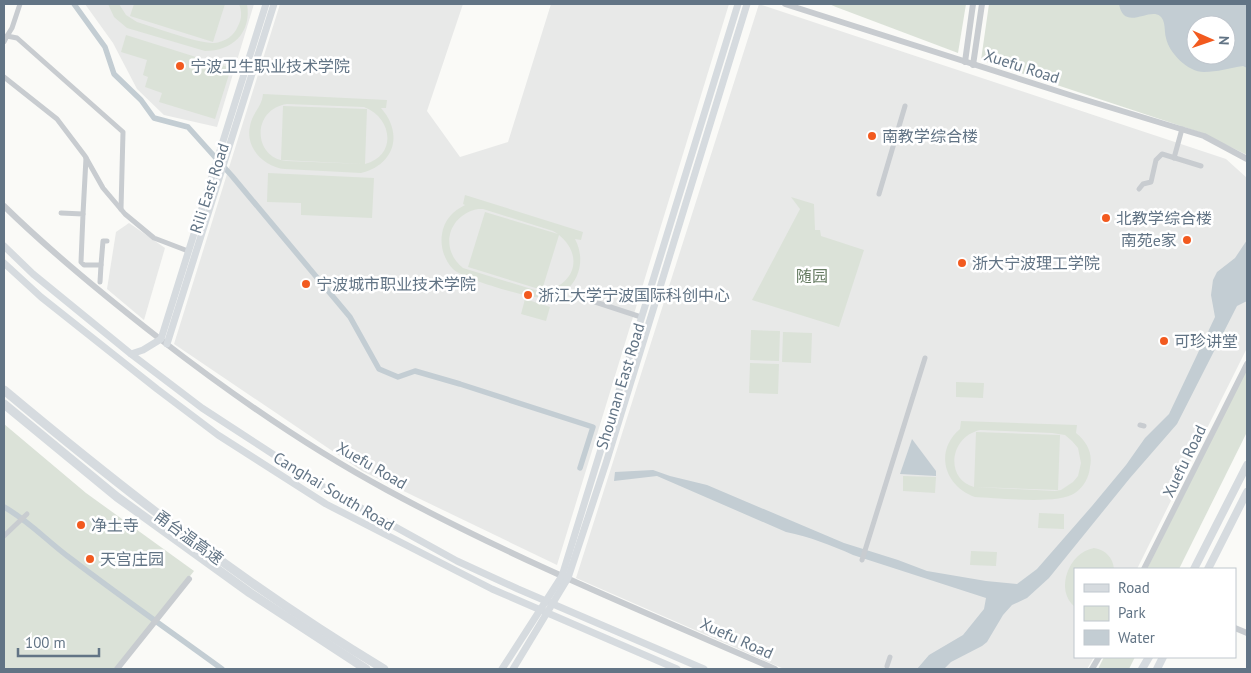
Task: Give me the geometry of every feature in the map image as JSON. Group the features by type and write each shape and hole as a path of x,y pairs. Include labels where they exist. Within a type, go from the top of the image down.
{"highway":[{"name":"甬台温高速","path":"4,390 99,469 182,533 267,593 384,669"},
{"name":"甬台温高速","path":"4,404 117,497 250,594 366,669"}],"main road":[{"name":"Rili East Road","path":"164,342 221,176 224,153 266,4"},
{"name":"Rili East Road","path":"164,342 188,251 214,170 224,153 274,4"},
{"name":"Shounan East Road","path":"565,577 641,317 738,4"},
{"name":"Shounan East Road","path":"513,669 549,602 565,577 614,435 746,4"},
{"name":"Canghai South Road","path":"4,246 33,274 131,354 202,408 326,488 457,561 704,669"},
{"name":"Canghai South Road","path":"4,262 41,297 218,435 326,504 492,589 677,669"},
{"path":"131,354 164,342"},
{"path":"1195,568 1247,465"},
{"path":"1209,568 1247,492"},
{"name":"Shounan East Road","path":"502,669 544,612"},
{"path":"1142,669 1148,658"}],"street":[{"path":"6,39 20,4"},
{"name":"Xuefu Road","path":"785,4 973,65 1204,136 1247,159"},
{"path":"965,62 973,4"},
{"path":"973,65 982,4"},
{"path":"6,39 17,38 124,132 121,209"},
{"path":"4,77 57,119 86,158 103,188 121,209 154,238 188,251"},
{"path":"879,194 905,106"},
{"path":"1174,158 1182,129"},
{"path":"1139,189 1143,184 1150,182 1156,160 1162,154 1201,166"},
{"path":"86,158 81,262 84,265 101,266"},
{"name":"Xuefu Road","path":"4,206 75,271 188,361 267,416 330,456 384,488 502,549 775,669"},
{"path":"62,213 83,214"},
{"path":"100,282 103,241 107,241"},
{"path":"580,297 641,317"},
{"path":"862,560 925,358"},
{"name":"Xuefu Road","path":"1145,568 1247,364"},
{"path":"4,536 27,514"},
{"path":"117,669 189,579"},
{"path":"887,666 890,657"},
{"path":"1092,669 1098,658"}],"shaded area":[{"name":"宁波卫生职业技术学院","path":"85,4 254,4 217,127 164,115 137,89 113,43"},
{"path":"280,4 463,4 427,111 460,157 508,142 551,4 729,4 557,565 362,471 174,344"},
{"name":"浙大宁波理工学院","path":"759,4 1226,159 1247,178 1247,348 1137,568 1074,568 1074,658 1093,658 1087,669 784,669 576,578"},
{"path":"129,223 165,248 144,320 107,289 116,232"}],"green space":[{"path":"108,4 119,4 126,15 137,22 207,43 222,41 234,33 241,18 239,4 247,4 248,14 243,32 238,38 224,48 205,51 127,28 114,17"},
{"path":"134,4 225,4 213,42 130,16"},
{"path":"829,4 966,4 958,53 836,7"},
{"path":"989,4 1247,4 1247,155 1202,133 981,60"},
{"path":"126,35 231,68 215,119 159,102 162,93 145,87 148,77 143,75 147,60 121,52"},
{"path":"263,94 387,100 386,108 381,108 392,128 392,147 388,156 372,169 361,173 285,169 270,165 253,149 249,134 251,121 261,103","holes":["287,104 364,107 374,112 381,119 385,128 387,137 382,153 375,160 365,164 367,109 283,106 281,159 275,158 262,143 262,123 267,114 276,108","283,160 364,164 286,161"]},
{"path":"268,173 374,178 372,218 301,215 301,203 267,202"},
{"path":"465,195 583,232 581,240 575,239 579,248 580,267 572,284 558,295 540,298 483,283 453,269 443,253 442,234 447,220 453,213 465,205 463,204","holes":["483,209 558,234 485,212 468,267 542,290 559,235 572,253 572,271 567,279 560,285 550,289 538,291 463,268 451,252 450,234 460,218 468,212"]},
{"name":"随园","path":"791,197 814,204 815,230 820,230 821,236 864,250 839,327 752,300 800,209"},
{"path":"525,299 550,307 546,321 521,314"},
{"path":"751,330 780,331 779,361 750,360"},
{"path":"783,332 812,333 811,363 782,362"},
{"path":"750,363 779,364 778,394 749,393"},
{"path":"1247,366 1247,432 1179,568 1147,568"},
{"path":"956,382 984,383 983,398 956,397"},
{"path":"961,421 1077,425 1076,433 1086,444 1091,457 1087,478 1081,488 1075,493 1056,499 1027,500 975,497 964,492 956,485 946,467 947,447 960,429","holes":["980,430 1065,435 1072,441 1078,448 1081,463 1078,476 1061,490 1055,491 975,487 1058,490 1060,435 976,432 974,487 965,483 958,476 954,458 962,441 970,434"]},
{"name":"天宫庄园","path":"4,424 86,493 194,571 117,669 4,669"},
{"path":"903,476 936,477 935,493 903,491"},
{"path":"1039,513 1064,514 1064,529 1038,528"},
{"path":"1094,548 1102,551 1108,555 1114,568 1074,568 1074,606 1069,600 1065,582 1071,564 1085,551"},
{"path":"971,551 997,552 996,566 970,565"},
{"path":"1104,658 1134,658 1129,669 1098,669"}],"water":[{"path":"1119,4 1247,4 1247,68 1243,66 1204,72 1192,69 1186,65 1180,61 1171,50 1160,16 1150,14 1131,18 1126,16"},
{"path":"1247,240 1247,301 1237,306 1177,424 1130,478 1049,578 1027,598 1012,605 1003,615 987,642 951,662 944,669 917,669 929,655 963,635 984,609 986,598 853,555 812,539 786,532 657,476 614,481 615,472 653,470 707,485 844,543 927,571 1017,584 1037,569 1126,465 1145,438 1169,414 1215,317 1211,295 1213,280 1217,272 1235,258"},
{"path":"912,439 936,471 936,476 900,474"}],"waterway":[{"path":"74,4 105,47 114,74 141,100 154,118 188,127 232,176 350,317 379,369 398,377 415,371 593,427 580,468"},
{"path":"4,507 222,669"}],"place":[{"name":"宁波卫生职业技术学院","path":"180,66"},
{"name":"南教学综合楼","path":"872,136"},
{"name":"北教学综合楼","path":"1106,218"},
{"name":"南苑e家","path":"1187,240"},
{"name":"浙大宁波理工学院","path":"962,263"},
{"name":"宁波城市职业技术学院","path":"306,284"},
{"name":"浙江大学宁波国际科创中心","path":"528,295"},
{"name":"可珍讲堂","path":"1164,341"},
{"name":"净土寺","path":"81,525"},
{"name":"天宫庄园","path":"90,559"}]}
